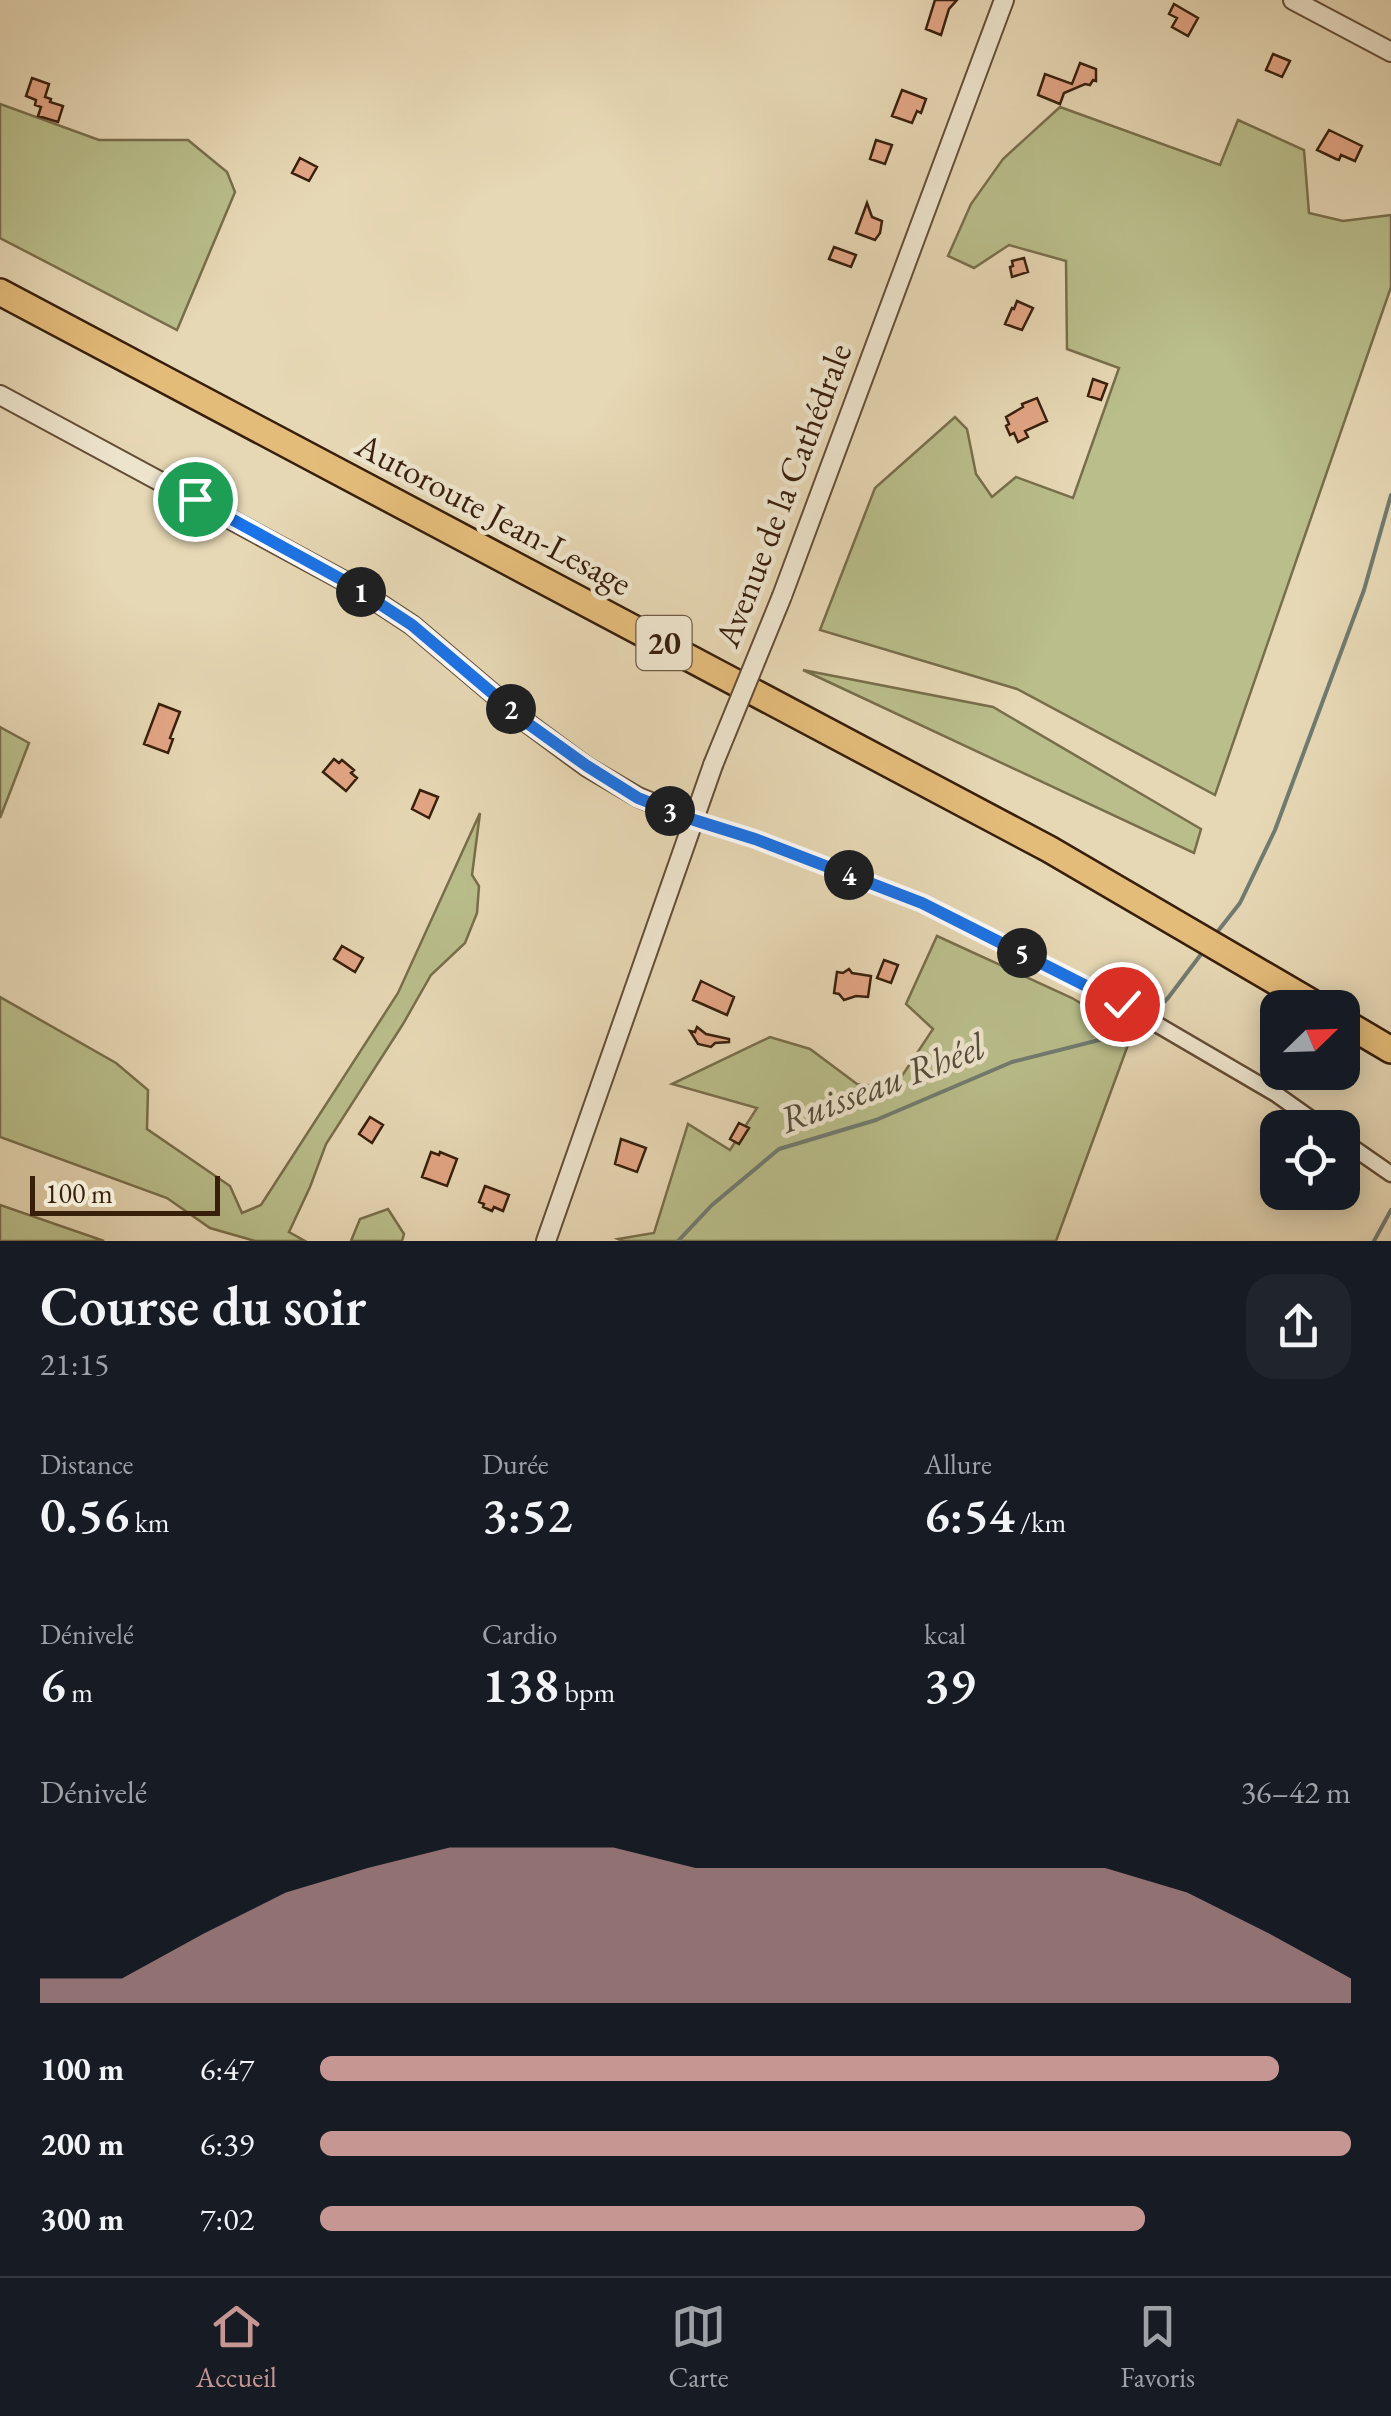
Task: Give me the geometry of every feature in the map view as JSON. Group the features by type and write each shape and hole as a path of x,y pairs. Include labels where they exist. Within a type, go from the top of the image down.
{"highway":[{"name":"Autoroute Jean-Lesage","path":"0,292 1032,840 1289,990"},
{"path":"1360,1032 1391,1050"}],"street":[{"name":"Avenue de la Cathédrale","path":"546,1241 713,765 782,596 1004,0"},
{"path":"1293,0 1391,52"},
{"path":"0,395 348,583 412,625 530,725 638,798 922,903 1122,1004 1299,1110"},
{"path":"1360,1152 1391,1174"}],"green space":[{"path":"0,104 99,140 188,140 227,172 235,192 177,330 0,238"},
{"path":"1060,107 1220,165 1238,120 1304,150 1309,213 1343,221 1391,215 1391,287 1215,795 1017,689 820,630 875,488 955,417 967,429 976,474 992,497 1016,477 1073,498 1119,368 1067,349 1066,261 1009,245 974,268 948,256 971,204 1003,159"},
{"path":"803,670 993,707 1201,829 1194,853"},
{"path":"0,727 29,743 0,818"},
{"path":"480,813 472,875 479,886 477,913 465,943 431,975 326,1144 289,1232 305,1241 255,1241 210,1228 167,1198 0,1137 0,997 116,1063 148,1090 147,1129 230,1186 242,1213 261,1205 398,993"},
{"path":"937,936 1072,998 1132,1034 1056,1241 618,1239 654,1233 688,1124 730,1150 757,1108 672,1084 770,1037 810,1049 857,1084 894,1088 933,1029 906,1004"},
{"path":"0,1205 104,1241 0,1241"},
{"path":"388,1209 404,1234 402,1241 351,1241 360,1219"}],"building":[{"path":"935,0 957,0 949,9 941,35 926,29"},
{"path":"1174,4 1198,18 1188,36 1172,27 1177,18 1169,14"},
{"path":"1273,54 1290,61 1282,77 1266,70"},
{"path":"1080,63 1096,69 1096,81 1064,93 1060,104 1038,95 1045,74 1072,84"},
{"path":"32,78 49,84 45,97 63,106 58,122 38,116 41,107 26,96"},
{"path":"902,90 926,99 912,123 892,116"},
{"path":"1329,130 1362,146 1355,161 1341,155 1339,160 1317,150"},
{"path":"876,140 892,145 885,164 870,159"},
{"path":"300,158 317,167 309,181 292,173"},
{"path":"867,203 872,217 882,221 875,240 856,233"},
{"path":"834,247 856,255 851,267 829,259"},
{"path":"1024,258 1028,272 1012,277 1012,261"},
{"path":"1017,301 1033,308 1022,330 1005,324"},
{"path":"1093,379 1107,384 1101,400 1088,396"},
{"path":"1037,398 1047,421 1025,431 1028,437 1018,442 1014,433 1010,435 1006,417"},
{"path":"159,704 180,712 168,753 144,744"},
{"path":"334,759 339,763 342,760 357,778 346,791 323,772"},
{"path":"420,790 438,797 429,818 412,809"},
{"path":"342,946 363,958 355,972 334,959"},
{"path":"884,960 898,965 891,983 877,978"},
{"path":"849,969 871,976 868,997 844,1000 834,993 837,972"},
{"path":"701,981 734,997 727,1015 693,1000"},
{"path":"697,1027 729,1042 711,1047 698,1044 690,1031 695,1032"},
{"path":"370,1117 383,1125 372,1143 359,1134"},
{"path":"739,1123 749,1128 739,1144 730,1139"},
{"path":"621,1139 646,1148 637,1172 615,1164"},
{"path":"431,1152 457,1159 447,1186 422,1177"},
{"path":"485,1186 509,1195 503,1211 494,1207 492,1211 479,1202"}],"waterway":[{"name":"Ruisseau Rhéel","path":"1218,931 1240,903 1275,830 1364,590 1391,495"},
{"name":"Ruisseau Rhéel","path":"1155,1011 1202,953"},
{"name":"Ruisseau Rhéel","path":"678,1241 712,1205 779,1149 876,1120 1012,1062 1135,1031"},
{"path":"1374,1241 1391,1210"}],"route":[{"path":"195,499 293,551 412,625 530,725 638,798 922,903 1122,1004"}]}
